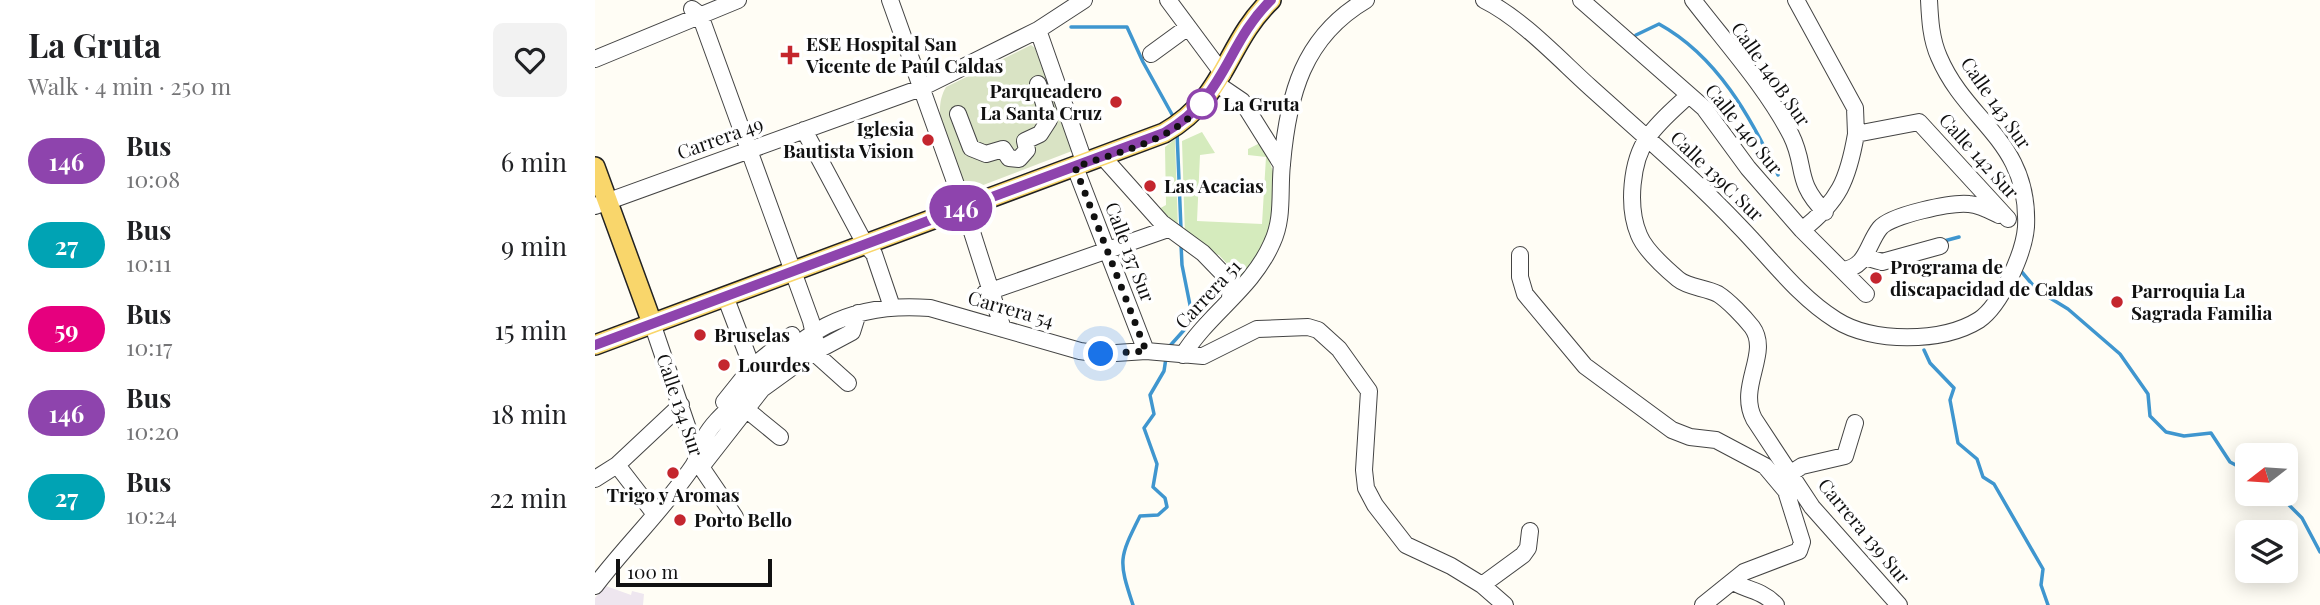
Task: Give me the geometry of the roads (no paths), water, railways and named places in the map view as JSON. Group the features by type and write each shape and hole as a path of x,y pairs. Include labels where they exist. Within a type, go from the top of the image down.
{"main road":[{"path":"595,345 1088,163 1173,128 1194,114 1220,79 1255,19 1271,0"},
{"name":"Calle 134 Sur","path":"595,167 601,204 652,323"}],"street":[{"path":"890,0 964,207 999,328"},
{"name":"Carrera 49","path":"601,204 921,88 1038,30 1062,7 1084,0"},
{"path":"1168,0 1220,79 1242,101 1282,165"},
{"name":"Carrera 51","path":"1165,353 1256,274 1273,241 1280,211 1282,165 1301,70 1322,34 1366,0"},
{"name":"Calle 139C Sur","path":"1484,0 1554,54 1724,210 1804,296 1850,328 1910,336 1950,331 1979,320 1989,312 2004,287 2018,257 2026,230"},
{"name":"Calle 140B Sur","path":"1693,0 1777,113 1792,138 1808,195 1825,212"},
{"path":"1796,0 1855,108 1856,134 1852,156 1834,202 1802,230"},
{"name":"Calle 143 Sur","path":"1929,0 1930,21 1940,59 1996,134 2018,172 2026,207 2026,230"},
{"path":"595,59 693,11 734,1"},
{"name":"Calle 140 Sur","path":"1585,1 1704,108 1748,169 1802,230 1866,294"},
{"path":"693,11 788,273 811,321 807,329 819,357 848,383"},
{"path":"1151,54 1188,27"},
{"name":"Calle 137 Sur","path":"1038,30 1088,163 1106,248 1165,353"},
{"path":"958,114 971,148 986,154 1003,149 1009,158 1021,163 1027,150 1025,141 1040,134 1049,120 1038,84"},
{"path":"1646,139 1689,95"},
{"name":"Calle 142 Sur","path":"1856,134 1919,122 2008,219"},
{"path":"804,130 865,244 874,254 892,307"},
{"name":"Carrera 139 Sur","path":"1646,139 1633,183 1638,234 1644,244 1679,280 1719,294 1754,329 1757,342 1756,367 1746,395 1747,406 1786,477 1899,605"},
{"path":"1088,163 1203,253 1231,282 1230,298"},
{"path":"1842,270 1857,266 1865,257 1879,229 1906,216 1952,204 1968,204 2008,219 2026,230"},
{"path":"987,288 1106,248 1173,231"},
{"path":"1865,257 1882,262 1940,246"},
{"path":"1520,254 1520,277 1525,294 1585,366 1672,430 1732,447 1786,477"},
{"path":"725,296 761,375"},
{"name":"Carrera 54","path":"694,439 807,329 858,313 892,307 930,308 1080,351 1203,356 1257,329 1308,327 1328,337 1369,391 1364,470 1366,488 1375,506 1406,545 1482,585"},
{"name":"Carrera 54","path":"699,463 711,429 761,375 852,331 858,313"},
{"name":"Calle 134 Sur","path":"652,323 694,439 699,463 735,517"},
{"name":"Carrera 54","path":"595,586 747,410 761,375"},
{"path":"595,479 617,465 681,405"},
{"path":"747,410 780,437"},
{"path":"1786,477 1802,467 1845,456 1855,423"},
{"path":"617,465 651,509"},
{"path":"1703,605 1744,572 1793,555 1801,547 1786,491 1786,477"},
{"path":"1505,605 1482,585 1523,555 1528,548 1530,531"},
{"path":"1733,581 1738,586 1761,591 1776,605"}],"waterway":[{"path":"1636,35 1659,24 1698,53 1744,110 1778,175"},
{"path":"1071,27 1127,27 1174,118"},
{"path":"1177,132 1181,229"},
{"path":"1944,241 1959,237"},
{"path":"1168,348 1193,320 1182,265 1181,244"},
{"path":"2021,271 2037,290 2068,309 2120,354 2148,394 2150,416 2166,432 2184,436 2211,433 2230,462 2235,465"},
{"path":"1924,350 1930,363 1954,388 1950,400 1958,443 1977,459 1983,477 1994,484 2043,569 2041,585 2048,605"},
{"path":"1133,605 1123,568 1128,541 1140,516 1158,515 1167,507 1165,498 1153,487 1157,464 1144,428 1154,414 1150,395 1164,371 1166,358"},
{"path":"2290,506 2302,518 2320,552"}],"place":[{"name":"ESE Hospital San Vicente de Paúl Caldas","path":"790,55"},
{"name":"Parqueadero La Santa Cruz","path":"1116,102"},
{"name":"La Gruta","path":"1202,104"},
{"name":"Iglesia Bautista Vision","path":"928,140"},
{"name":"Las Acacias","path":"1150,186"},
{"name":"Programa de discapacidad de Caldas","path":"1876,278"},
{"name":"Parroquia La Sagrada Familia","path":"2117,302"},
{"name":"Bruselas","path":"700,335"},
{"name":"Lourdes","path":"724,365"},
{"name":"Trigo y Aromas","path":"673,473"},
{"name":"Porto Bello","path":"680,520"}]}
